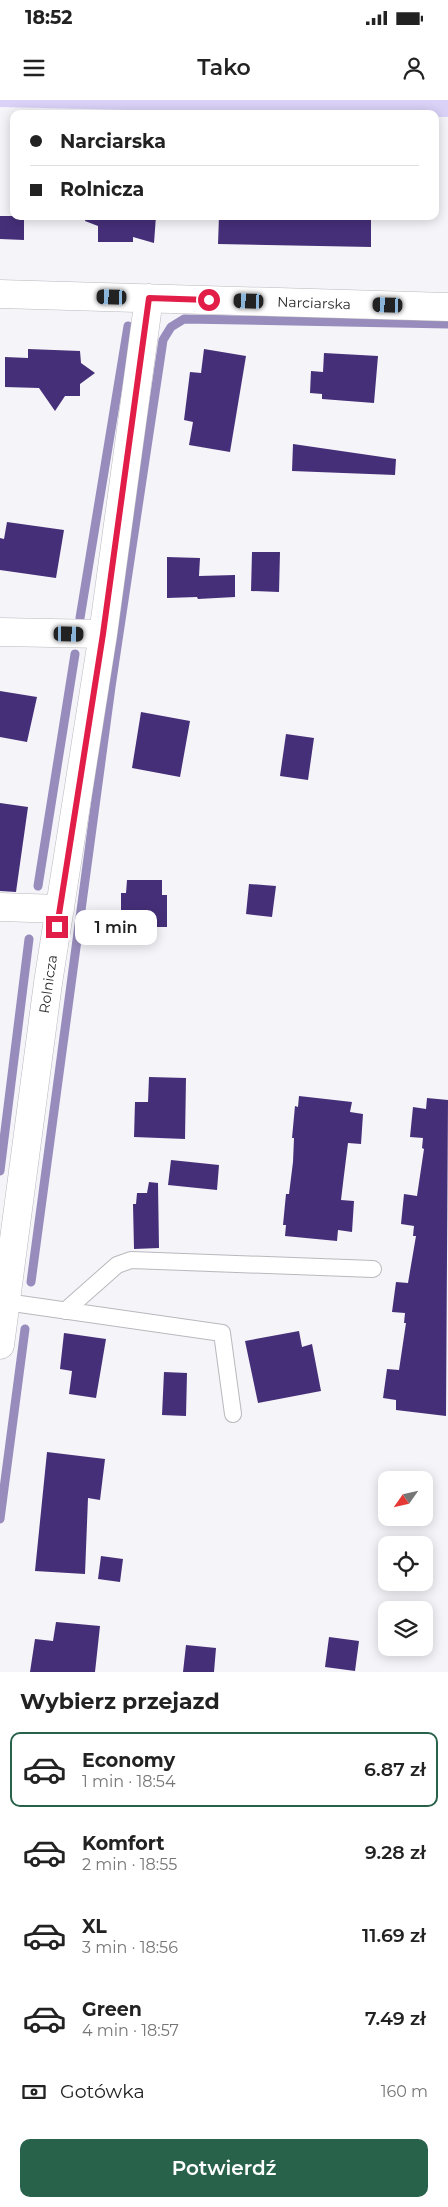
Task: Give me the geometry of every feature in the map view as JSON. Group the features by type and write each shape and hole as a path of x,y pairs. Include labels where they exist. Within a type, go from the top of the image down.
{"street":[{"name":"Narciarska","path":"0,294 448,306"},
{"name":"Rolnicza","path":"0,1345 48,983 103,634 149,298"},
{"path":"0,632 103,634"},
{"path":"0,907 60,909"}],"lane":[{"path":"65,1311 117,1265 131,1260 373,1269"},
{"path":"6,1302 222,1333 233,1414"}],"shaded area":[{"path":"0,100 448,100 448,117 439,117 439,110 130,110 0,107"}],"building":[{"path":"0,216 10,216 10,220 24,220 24,240 0,239"},
{"path":"156,220 154,243 133,237 133,242 98,242 98,226 85,221"},
{"path":"219,220 371,220 371,247 218,244"},
{"path":"28,349 80,351 81,363 95,373 80,384 80,396 65,396 55,411 39,388 5,387 5,357 28,358"},
{"path":"204,349 246,356 230,452 189,445 193,422 184,420 190,372 201,373"},
{"path":"324,353 378,356 374,403 322,399 322,394 310,393 311,371 323,372"},
{"path":"293,444 396,459 395,475 292,471"},
{"path":"7,522 64,530 56,578 0,570 0,538 4,539"},
{"path":"252,552 280,552 279,592 251,591"},
{"path":"167,557 200,558 199,576 235,575 235,597 167,598"},
{"path":"0,691 37,697 27,742 0,737"},
{"path":"141,712 190,721 180,777 132,768"},
{"path":"286,734 314,738 308,780 280,776"},
{"path":"0,803 28,807 16,892 0,891"},
{"path":"127,880 162,880 162,895 167,895 167,927 139,930 135,927 121,927 121,893 126,893"},
{"path":"249,884 276,886 272,917 246,914"},
{"path":"149,1077 186,1078 185,1139 134,1137 135,1102 148,1102"},
{"path":"299,1096 352,1102 350,1112 363,1114 361,1144 348,1143 341,1200 354,1201 352,1232 338,1230 337,1241 285,1236 286,1225 283,1225 286,1194 289,1194 293,1162 294,1138 292,1138 295,1106 298,1107"},
{"path":"427,1098 448,1100 446,1416 396,1410 396,1400 383,1398 387,1369 399,1370 406,1323 404,1323 405,1313 392,1312 396,1282 408,1283 416,1236 413,1236 414,1226 401,1224 404,1194 417,1196 424,1149 422,1148 423,1138 410,1137 413,1107 426,1109"},
{"path":"171,1160 219,1165 217,1190 168,1185"},
{"path":"149,1182 158,1183 159,1248 134,1249 133,1204 136,1204 137,1193 147,1193"},
{"path":"299,1331 302,1347 312,1344 321,1391 258,1403 245,1341"},
{"path":"64,1333 106,1339 96,1398 69,1394 72,1371 60,1369"},
{"path":"164,1372 187,1373 186,1416 162,1415"},
{"path":"47,1452 105,1459 100,1500 88,1498 85,1574 35,1571"},
{"path":"101,1556 123,1559 120,1582 98,1579"},
{"path":"56,1622 100,1626 95,1672 30,1672 35,1639 53,1641"},
{"path":"329,1637 359,1641 355,1671 325,1667"},
{"path":"186,1645 216,1648 214,1672 183,1672"}],"waterway":[{"path":"31,1282 111,687 163,340 171,327 184,319 448,324"},
{"path":"80,618 128,326"},
{"path":"38,886 75,654"},
{"path":"0,1171 29,939"},
{"path":"0,1519 25,1329"}],"route":[{"path":"57,927 103,634 149,298 209,300"}]}
